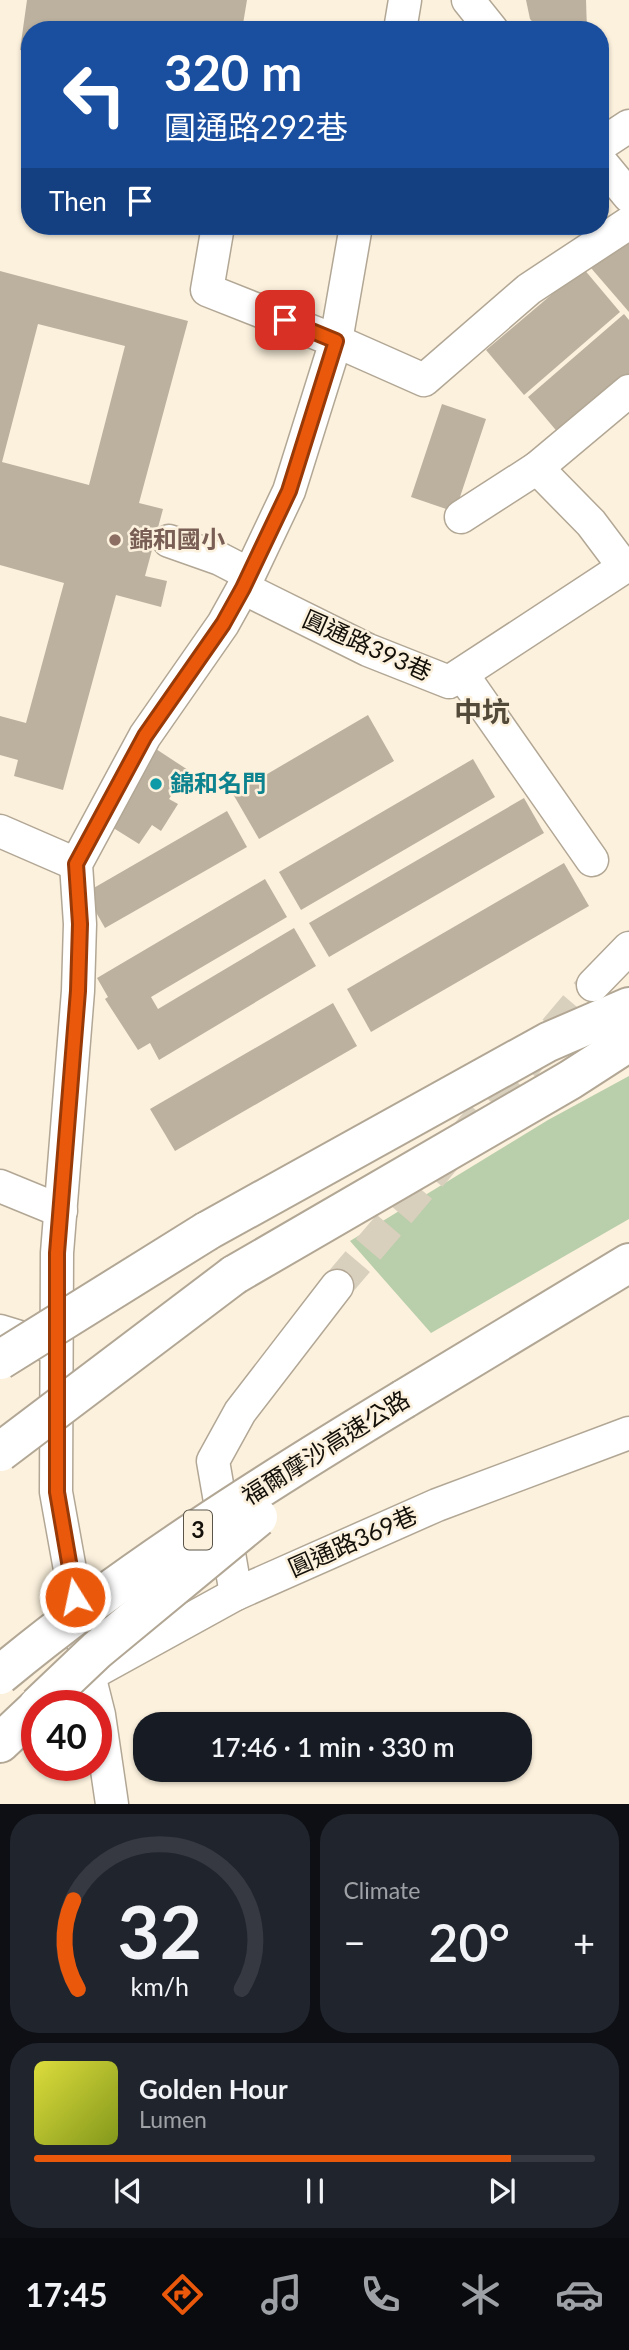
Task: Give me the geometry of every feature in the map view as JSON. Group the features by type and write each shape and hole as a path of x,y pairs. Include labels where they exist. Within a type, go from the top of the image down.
{"highway":[{"path":"0,1360 207,1231 548,1042 629,1007"},
{"path":"0,1452 234,1275 570,1080 629,1042"},
{"name":"福爾摩沙高速公路","path":"0,1675 155,1559 303,1460 629,1263"},
{"path":"56,1690 129,1623 300,1481 404,1399"},
{"path":"0,1743 21,1723"}],"street":[{"path":"402,21 405,0"},
{"path":"468,0 485,21"},
{"path":"609,139 629,126"},
{"path":"609,172 629,196"},
{"path":"216,235 207,290 336,341 424,380 529,289 629,223"},
{"path":"112,1804 99,1715 89,1675 57,1492 57,1253 78,991 80,924 76,864 145,736 223,624 289,491 336,341 354,235"},
{"path":"461,517 537,468 629,391"},
{"path":"537,468 592,523 626,566"},
{"path":"169,541 220,559 246,581"},
{"name":"圓通路393巷","path":"246,581 391,659 449,682 626,566"},
{"path":"462,674 592,860"},
{"path":"0,831 76,864"},
{"path":"593,985 629,948"},
{"path":"0,1186 61,1211"},
{"path":"236,1594 213,1461 240,1412 337,1286"},
{"path":"0,1331 57,1349"},
{"name":"圓通路369巷","path":"89,1675 236,1594 437,1505 629,1433"}],"green space":[{"path":"629,1076 629,1219 431,1333 350,1241 548,1120"}],"building":[{"path":"27,0 247,0 244,21 24,21"},
{"path":"526,0 586,0 587,21 530,19"},
{"path":"629,235 629,312 591,268"},
{"path":"583,268 620,312 524,395 486,350"},
{"path":"0,271 188,321 139,503 163,509 145,576 167,581 161,607 116,595 63,790 14,776 18,760 0,755 0,716 26,723 64,583 0,565","holes":["38,324 125,346 89,485 2,462"]},
{"path":"624,314 629,320 629,386 565,441 528,397"},
{"path":"442,404 486,419 455,512 411,497"},
{"path":"368,715 394,761 259,839 233,794"},
{"name":"錦和名門","path":"156,749 188,770 169,799 178,804 161,831 152,825 139,844 107,824"},
{"path":"473,759 495,797 301,910 279,872"},
{"path":"524,798 544,833 329,957 309,923"},
{"path":"227,811 247,847 105,928 85,893"},
{"path":"564,863 589,906 371,1032 347,989"},
{"path":"265,879 287,917 151,997 158,1009 294,928 316,966 159,1060 150,1043 138,1050 105,999 108,997 97,978"},
{"path":"333,1003 357,1046 175,1151 150,1109"}],"tunnel":[{"path":"337,1286 593,985"}],"place":[{"name":"錦和國小","path":"115,540"},
{"name":"錦和名門","path":"156,784"}],"district":[{"name":"中坑","path":"482,712"}],"route":[{"path":"75,1597 57,1492 57,1253 78,991 80,924 76,864 145,736 223,624 289,491 336,341 285,320"}]}
